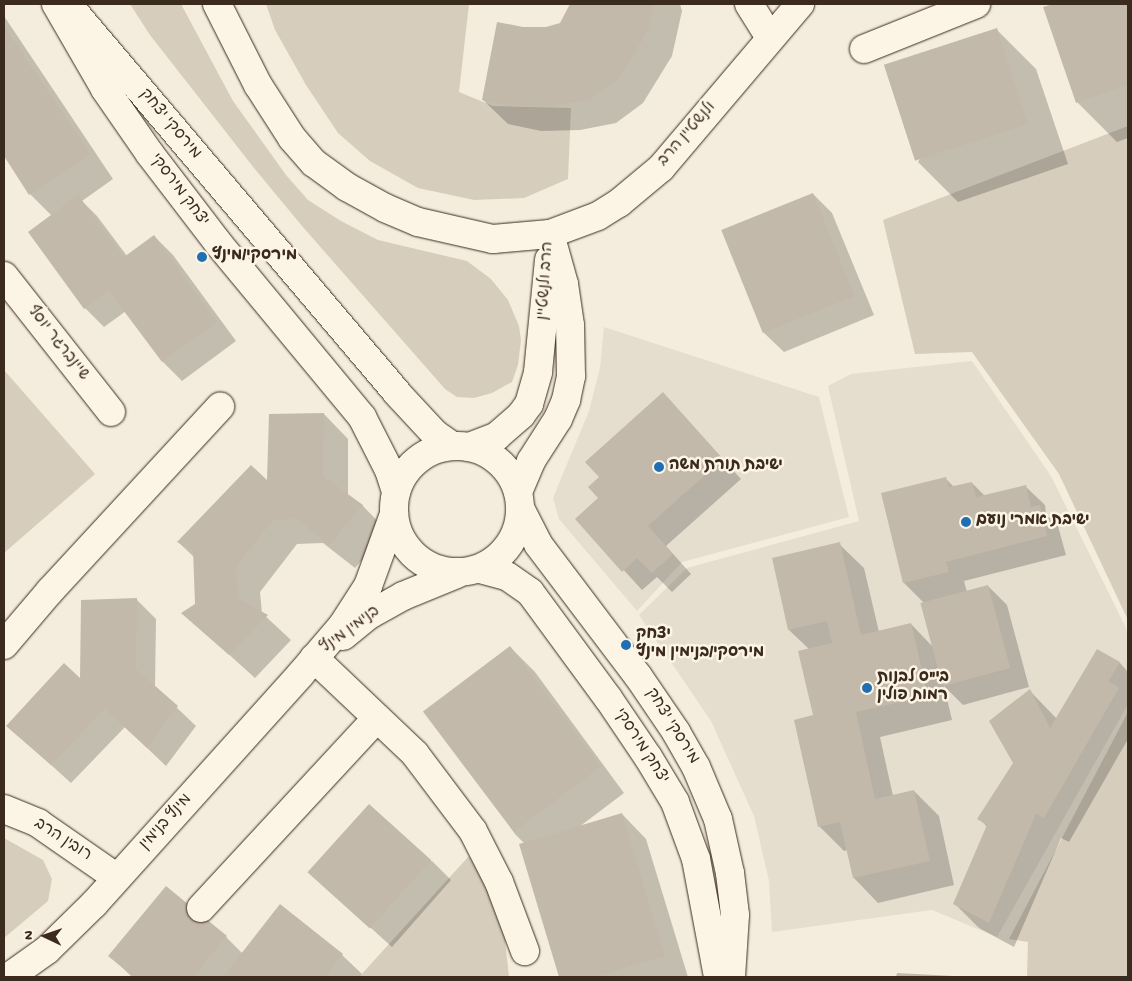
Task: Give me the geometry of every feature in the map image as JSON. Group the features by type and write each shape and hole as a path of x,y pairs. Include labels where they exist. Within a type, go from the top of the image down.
{"street":[{"name":"יצחק מירסקי","path":"56,4 105,89 150,154 218,243 362,417 389,470 395,503"},
{"name":"מירסקי יצחק","path":"68,4 414,413 435,434 461,446"},
{"name":"ולנשטיין הרב","path":"217,4 258,85 292,138 314,163 347,187 385,208 418,222 454,232 493,239 550,234 598,216 619,203 660,168 712,110 770,37 800,4"},
{"path":"749,4 770,37"},
{"path":"864,49 976,4"},
{"name":"הרב ולנשטיין","path":"461,446 497,436 509,427 521,415 534,390 548,287 550,234"},
{"name":"הרב ולנשטיין","path":"520,501 530,461 558,419 566,400 571,376 570,325 564,284 550,234"},
{"name":"שיינברגר יוסף","path":"4,276 111,412"},
{"path":"4,645 50,592 220,407"},
{"path":"461,446 486,452 501,462 512,476 520,501 518,529 510,546 496,560 468,572 439,571 421,563 408,549 398,533 395,503 404,474 417,460 434,450 461,446"},
{"name":"מירסקי יצחק","path":"520,501 538,544 638,676 676,732 696,767 718,819 730,873 735,915 731,977"},
{"name":"בנימין מינץ","path":"314,658 342,626 368,586 395,503"},
{"name":"יצחק מירסקי","path":"468,572 508,576 530,592 608,698 648,757 675,802 696,859 718,977"},
{"name":"בנימין מינץ","path":"314,658 369,616 403,596 468,572"},
{"path":"314,658 416,754 473,831 499,882 525,951"},
{"name":"מינץ בנימין","path":"9,977 48,950 117,878 314,658"},
{"path":"201,908 377,718"},
{"name":"רובין הרב","path":"4,809 38,824 117,878"}],"shaded area":[{"path":"130,4 181,4 233,101 286,175 308,200 341,221 378,240 467,261 491,279 508,300 519,326 521,340 518,365 512,382 492,393 474,398 457,397 445,389 302,226 254,168 150,35"},
{"path":"266,4 469,4 459,92 493,106 571,108 568,179 524,198 474,200 418,188 370,161 338,133 306,85 275,30"},
{"path":"1128,126 1128,620 1059,474 972,352 915,354 883,220"},
{"path":"604,327 819,397 849,517 682,562 637,611 559,519 553,498 589,411 600,368"},
{"path":"972,361 1051,476 1126,628 1128,641 1128,704 997,937 932,910 772,932 769,881 754,816 711,721 639,615 687,568 859,521 828,386 851,374"},
{"path":"4,370 95,474 4,553"},
{"path":"1128,712 1128,977 1027,977 1028,942 1009,939"},
{"path":"4,838 43,860 52,879 48,901 4,938"},
{"path":"469,856 487,886 504,931 509,977 359,977"}],"building":[{"path":"570,4 654,4 648,31 619,78 591,99 554,106 516,107 482,100 497,22 523,27 546,27 560,23"},
{"path":"1053,4 1128,4 1128,85 1076,103 1043,7"},
{"path":"4,26 90,154 29,195 4,156"},
{"path":"997,28 1028,124 915,161 884,65"},
{"path":"813,193 855,296 763,333 721,230"},
{"path":"78,195 124,257 154,235 217,322 162,362 109,291 84,309 28,232"},
{"path":"663,392 723,459 648,526 673,554 652,573 637,558 622,572 575,519 598,498 588,487 599,477 585,462"},
{"path":"324,413 323,476 363,505 329,545 297,519 273,520 236,567 239,599 268,615 229,655 181,613 195,604 193,550 177,542 251,465 267,480 269,414"},
{"name":"ישיבת אמרי נועם","path":"946,477 949,487 972,482 976,497 1026,485 1031,507 1040,505 1047,536 946,562 949,572 903,583 881,493"},
{"path":"840,542 861,635 911,623 928,696 856,712 875,799 914,790 930,861 853,878 840,822 818,827 794,720 813,715 798,651 832,643 827,621 788,630 772,558"},
{"path":"988,585 1010,668 943,686 920,603"},
{"path":"137,598 136,669 178,706 147,748 105,709 51,765 6,726 64,663 80,678 81,600"},
{"path":"510,646 601,767 514,832 423,712"},
{"path":"1097,649 1120,662 1109,681 1119,688 1044,818 1036,814 989,923 953,904 987,825 977,819 1013,763 989,721 1030,689 1050,728"},
{"path":"369,804 431,860 370,929 307,872"},
{"path":"622,813 665,956 594,977 559,977 519,844"},
{"path":"166,886 227,936 193,977 134,977 108,956"},
{"path":"280,904 343,954 325,977 223,977"},
{"path":"897,973 954,976 954,977 896,977"}],"place":[{"name":"מירסקי/מינץ","path":"202,257"},
{"name":"ישיבת תורת משה","path":"659,467"},
{"name":"ישיבת אמרי נועם","path":"966,522"},
{"name":"יצחק מירסקי/בנימין מינץ","path":"626,645"},
{"name":"בי\"ס לבנות רמות פולין","path":"867,688"}]}
